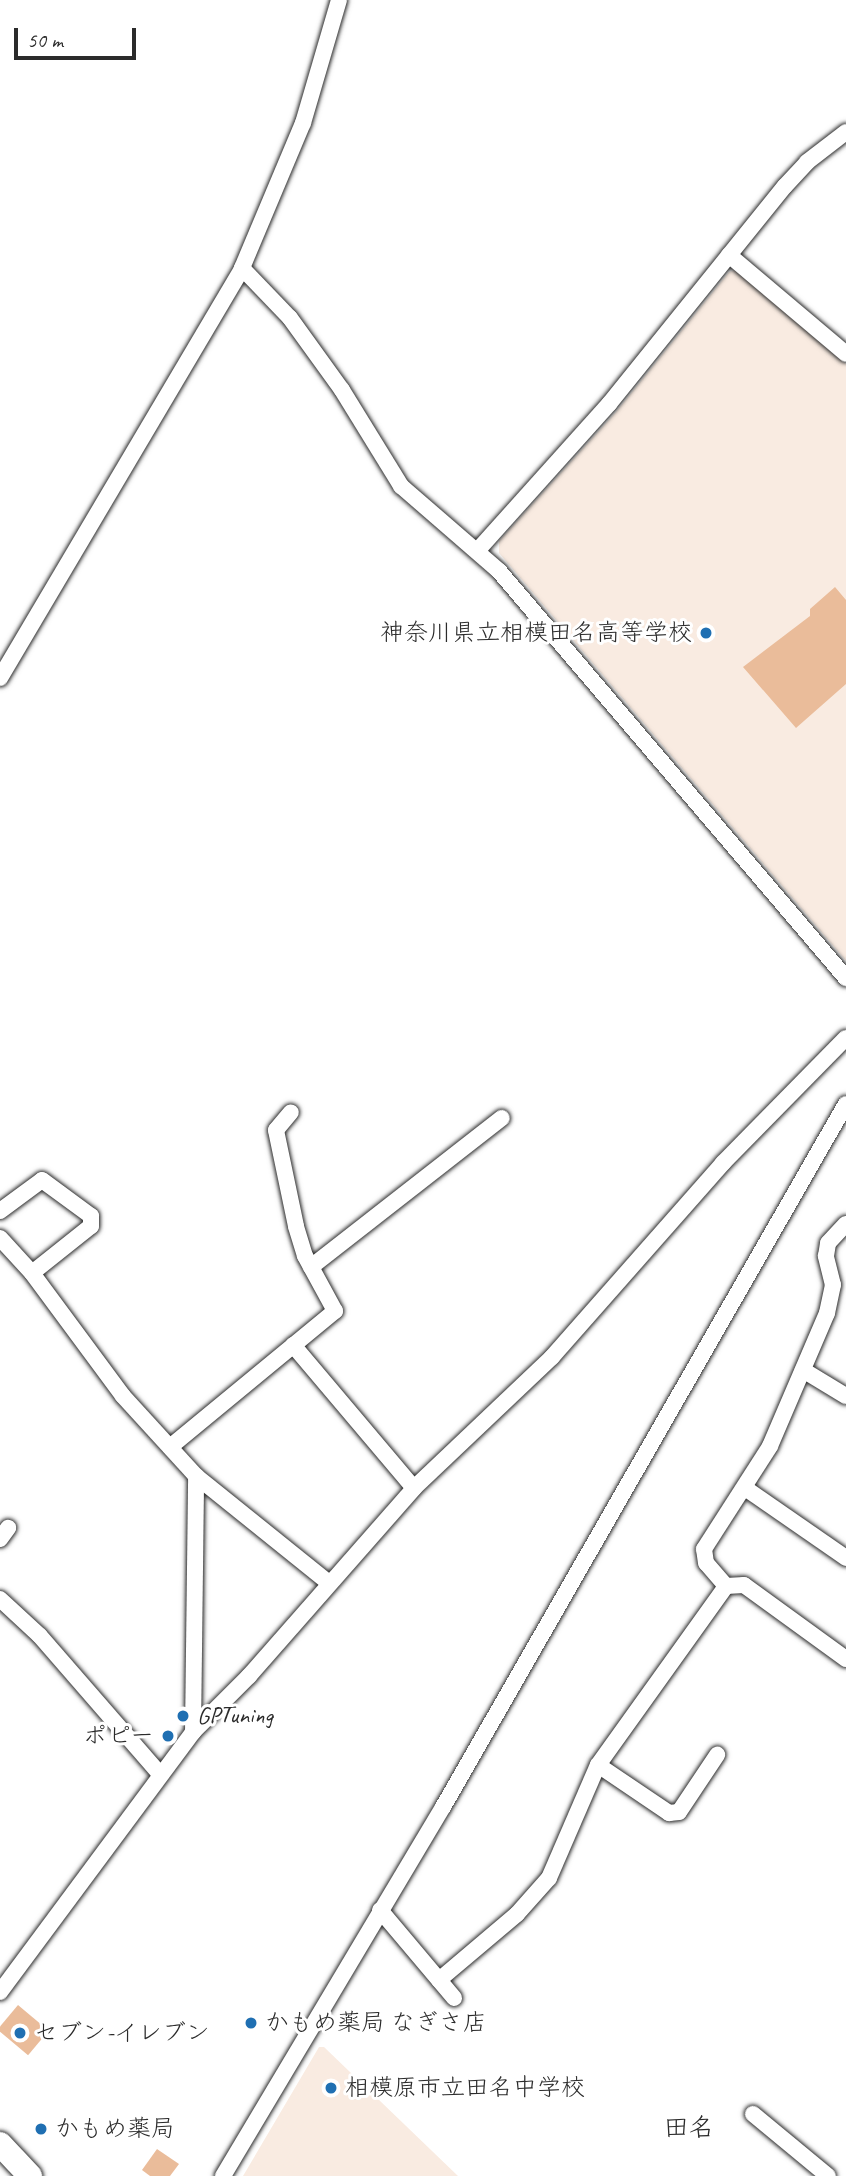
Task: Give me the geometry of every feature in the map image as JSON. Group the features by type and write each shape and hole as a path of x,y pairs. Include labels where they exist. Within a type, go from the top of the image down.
{"main road":[{"path":"0,2144 30,2176"}],"street":[{"path":"0,678 242,268 303,123 339,0"},
{"path":"478,550 608,404 807,162 846,132"},
{"path":"729,255 846,354"},
{"path":"242,268 312,349 401,486 416,504 478,550 846,978"},
{"path":"0,1992 67,1908 159,1773 193,1732 249,1676 328,1582 414,1488 552,1357 723,1163 846,1038"},
{"path":"223,2176 846,1104"},
{"path":"170,1447 335,1311 311,1267 296,1226 276,1130 291,1112"},
{"path":"311,1267 502,1118"},
{"path":"0,1211 42,1180 91,1216 91,1226 32,1273"},
{"path":"726,1586 706,1563 704,1549 770,1446 827,1313 833,1285 826,1256 828,1243 846,1223"},
{"path":"0,1238 32,1273 90,1355 196,1476 328,1582"},
{"path":"293,1345 414,1488"},
{"path":"803,1370 846,1396"},
{"path":"193,1732 196,1476"},
{"path":"745,1488 846,1558"},
{"path":"726,1586 744,1585 846,1659"},
{"path":"439,1980 517,1914 549,1878 598,1765 726,1586"},
{"path":"0,1599 40,1636 159,1773"},
{"path":"598,1765 668,1813 679,1812 717,1755"},
{"path":"380,1910 454,1998"},
{"path":"753,2114 828,2176"}],"shaded area":[{"name":"神奈川県立相模田名高等学校","path":"736,270 846,364 846,961 499,553 499,541 615,413 729,272"},
{"name":"相模原市立田名中学校","path":"319,2047 324,2047 458,2176 243,2176"}],"building":[{"path":"835,587 846,600 846,684 796,728 743,667 810,616 810,609"},
{"path":"18,2005 49,2031 28,2055 0,2032 0,2026"},
{"path":"157,2149 179,2164 170,2176 150,2176 142,2170"}],"place":[{"name":"神奈川県立相模田名高等学校","path":"706,633"},
{"name":"GPTuning","path":"183,1716"},
{"name":"ポピー","path":"168,1736"},
{"name":"かもめ薬局 なぎさ店","path":"251,2023"},
{"name":"セブン-イレブン","path":"20,2033"},
{"name":"相模原市立田名中学校","path":"331,2088"},
{"name":"かもめ薬局","path":"41,2129"}],"district":[{"name":"田名","path":"689,2128"}]}
